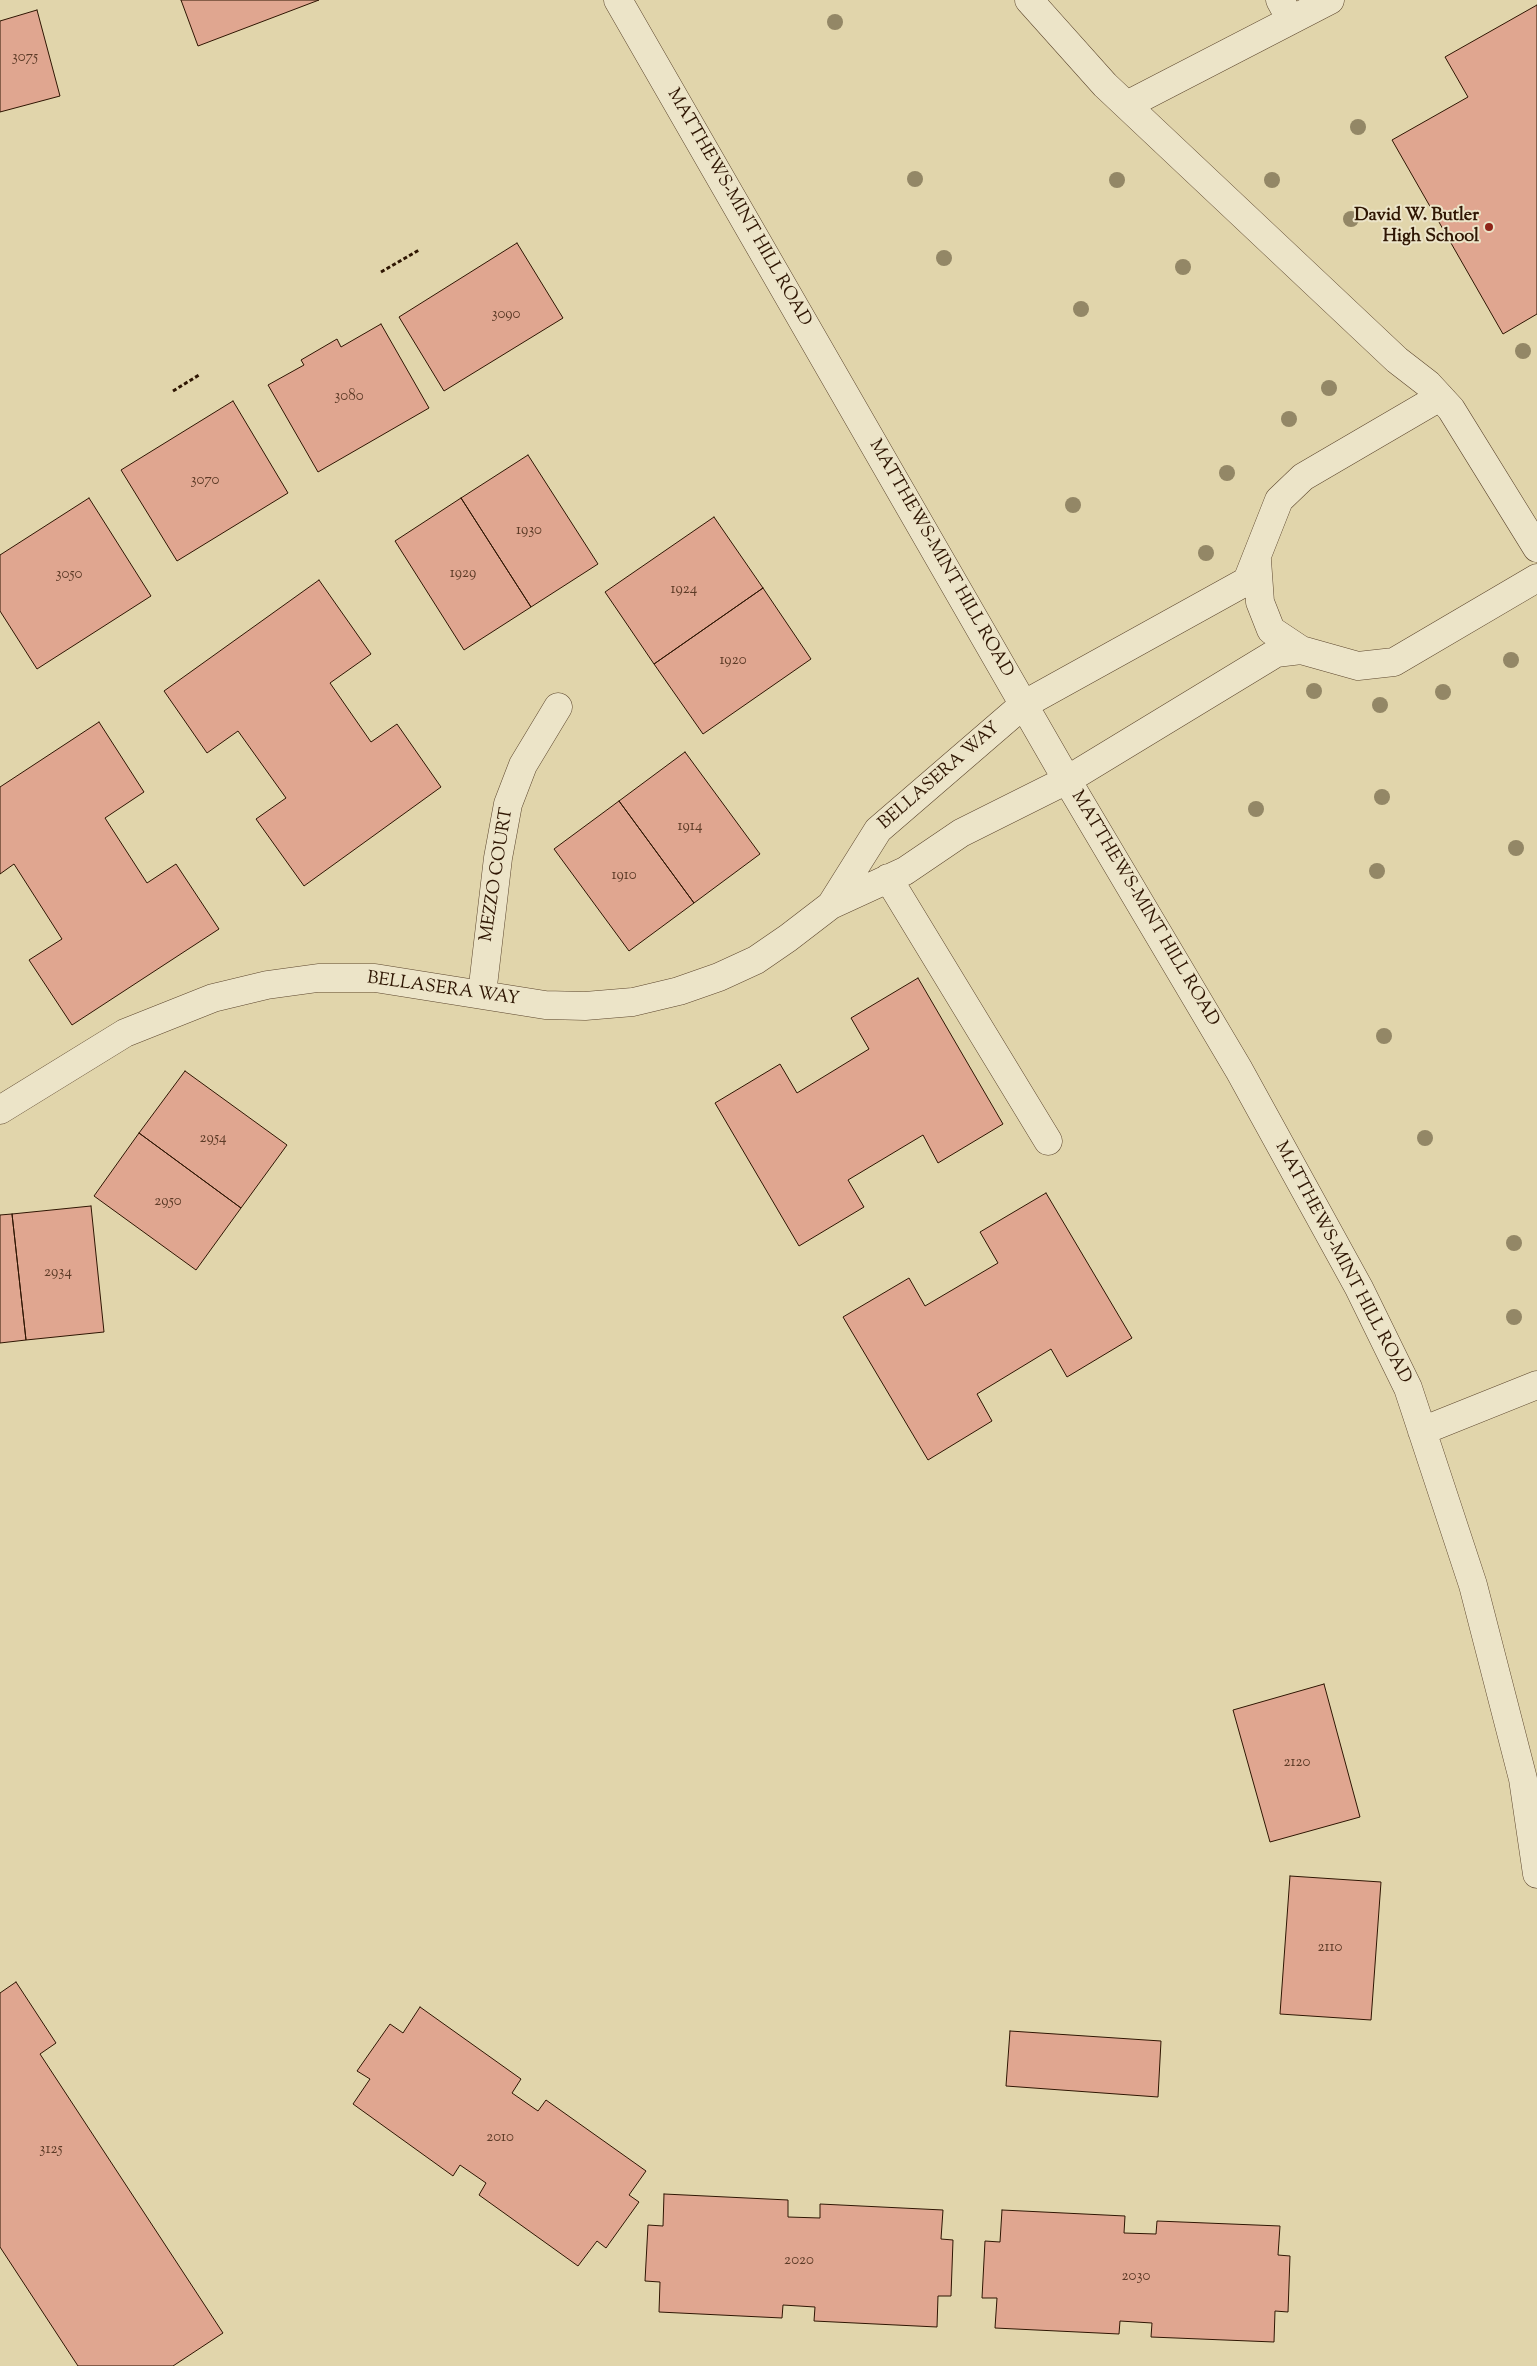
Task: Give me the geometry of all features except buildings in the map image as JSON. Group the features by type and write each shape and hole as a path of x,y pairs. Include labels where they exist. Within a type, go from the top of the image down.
{"street":[{"name":"MATTHEWS-MINT HILL ROAD","path":"618,0 1023,705 1240,1070 1354,1279 1408,1388 1473,1585 1523,1779 1537,1874"},
{"path":"1029,0 1105,85 1397,360 1428,384 1451,409 1537,548"},
{"path":"1127,105 1285,10 1330,0"},
{"name":"BELLASERA WAY","path":"831,905 878,830 1023,705 1247,581 1257,560 1279,500 1303,477 1440,397"},
{"path":"1257,560 1260,602 1271,630 1301,650 1358,666 1394,662 1537,578"},
{"name":"BELLASERA WAY","path":"0,1110 125,1033 213,998 267,985 318,978 375,978 545,1005 585,1006 633,1002 679,991 719,978 756,960 831,905 905,871 961,833 1067,780 1276,653 1301,650"},
{"name":"MEZZO COURT","path":"482,994 498,858 508,804 523,765 558,707"},
{"path":"888,878 1048,1141"},
{"path":"1422,1430 1537,1385"}],"path":[{"path":"381,272 419,250"},
{"path":"173,391 199,375"}],"place":[{"name":"David W. Butler High School","path":"1489,227"}]}
